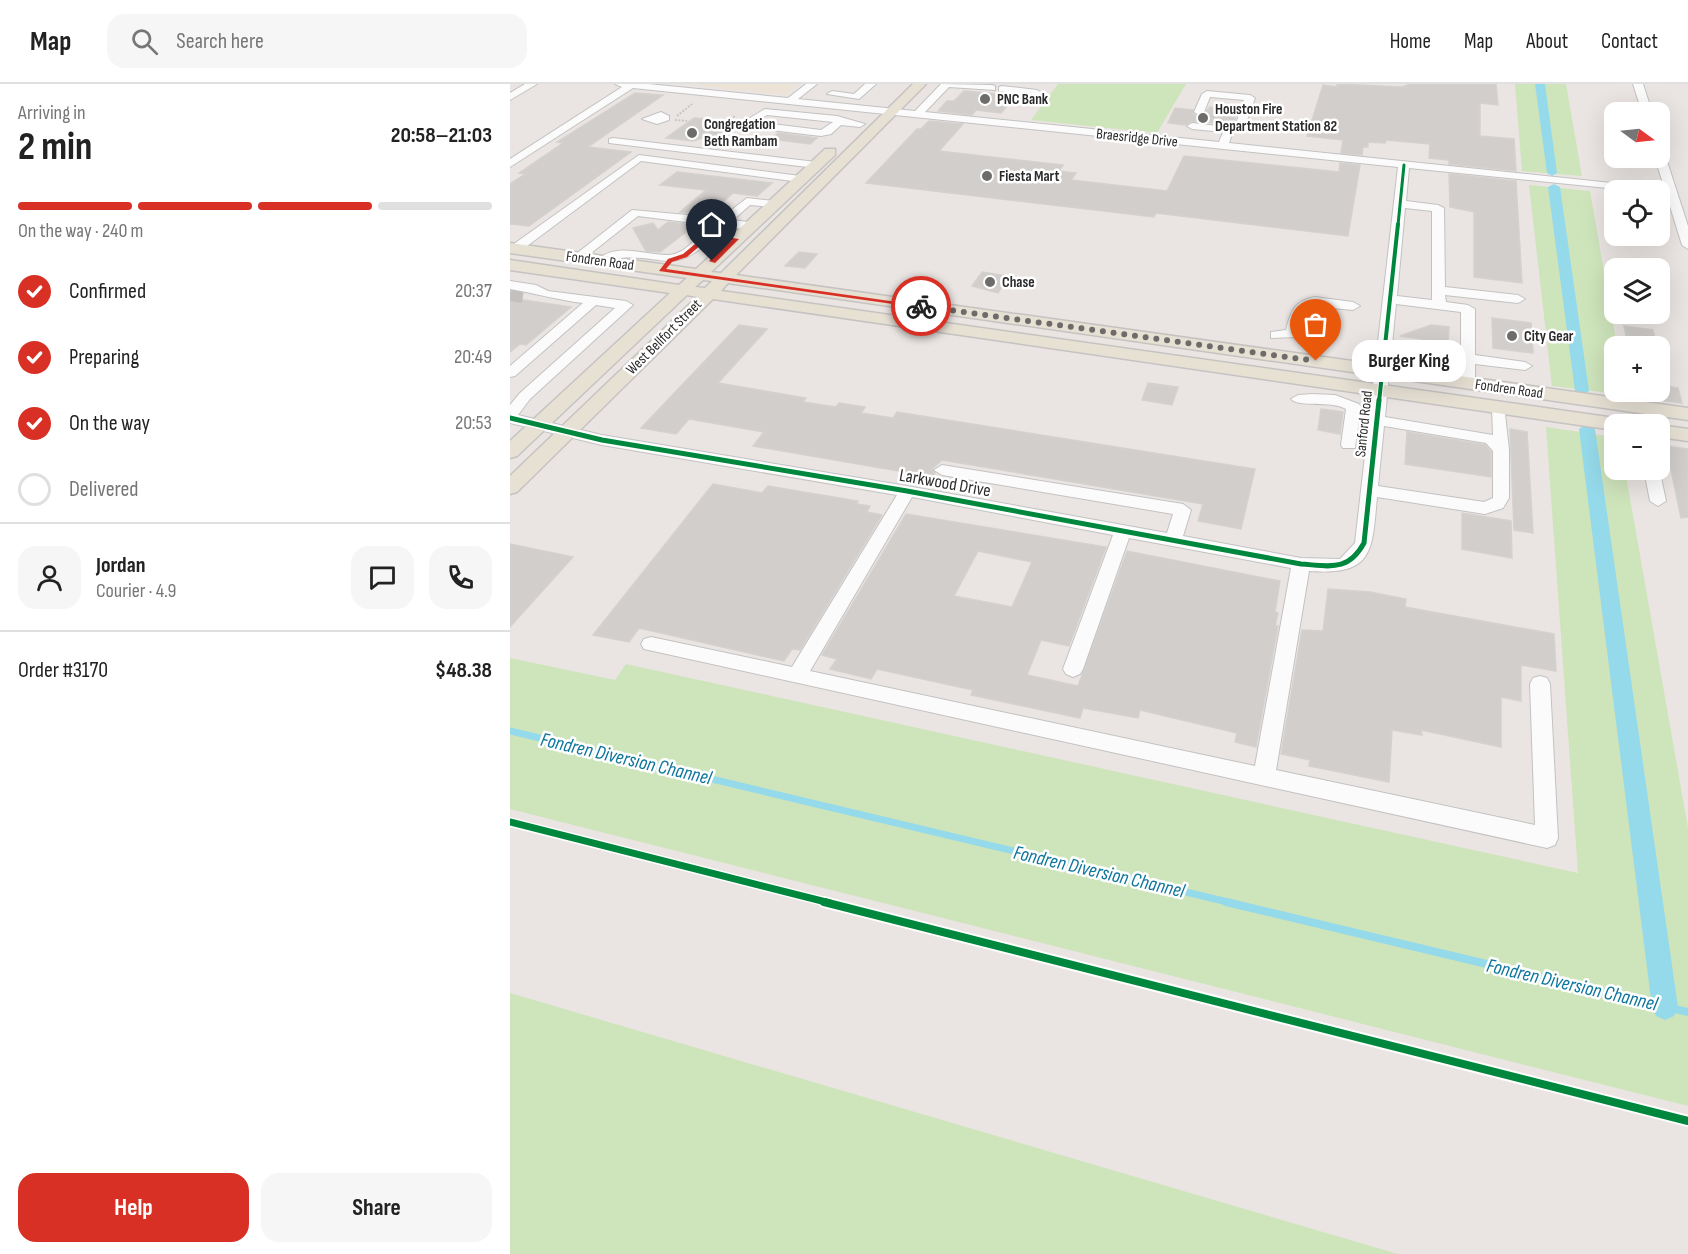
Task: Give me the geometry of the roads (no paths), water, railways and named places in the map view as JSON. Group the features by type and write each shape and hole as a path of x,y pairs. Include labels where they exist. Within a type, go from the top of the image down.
{"main road":[{"name":"West Bellfort Street","path":"510,487 920,84"},
{"name":"West Bellfort Street","path":"510,452 800,179 820,157 860,124 888,96"},
{"path":"800,179 822,182"},
{"name":"Fondren Road","path":"512,250 603,261 665,265 698,275 723,279 1688,414"},
{"name":"Fondren Road","path":"510,265 1604,422"},
{"path":"913,322 924,306"},
{"path":"1138,356 1147,338"},
{"path":"1670,433 1688,435"}],"street":[{"path":"510,97 532,84"},
{"name":"Braesridge Drive","path":"620,84 1184,142 1407,173 1510,176 1604,185"},
{"path":"789,102 812,84"},
{"path":"803,92 856,97 871,84"},
{"path":"917,116 947,84 1037,93"},
{"path":"1638,84 1644,102"},
{"path":"510,164 632,85"},
{"path":"642,128 651,122 647,118 670,111 694,92"},
{"path":"1184,142 1193,125 1229,130 1240,126 1250,98 1207,94 1199,112"},
{"path":"792,115 805,104"},
{"path":"839,122 827,132 821,133 753,125 748,122 765,112 837,119 839,122 860,124"},
{"path":"1222,147 1229,130"},
{"path":"623,139 785,161 820,157"},
{"path":"785,161 798,150"},
{"path":"512,250 639,158 800,179"},
{"name":"Sanford Road","path":"1364,543 1400,204 1407,173"},
{"path":"1434,180 1470,182 1510,176"},
{"path":"1670,192 1688,194"},
{"path":"724,222 747,201 773,204"},
{"path":"1400,204 1438,208 1439,305"},
{"path":"1670,204 1688,245"},
{"path":"577,258 636,212 750,226"},
{"path":"665,265 685,256 709,236 736,239"},
{"path":"510,417 517,396 626,305 564,296 543,298 513,288 530,268"},
{"path":"1439,290 1518,299"},
{"path":"1390,299 1468,309 1468,383"},
{"path":"512,370 594,300"},
{"path":"1276,335 1291,334 1298,309 1304,304 1319,302 1353,306"},
{"path":"1384,348 1526,366"},
{"path":"1298,399 1328,399 1348,403 1354,407 1349,445"},
{"path":"1369,490 1490,507 1497,504 1501,498 1499,408"},
{"name":"Larkwood Drive","path":"510,417 602,440 907,491 1301,564 1342,566 1358,558 1364,543"},
{"path":"1377,420 1482,435 1491,439 1501,450"},
{"path":"942,470 1183,510 1173,540"},
{"path":"953,500 967,474"},
{"path":"1654,480 1658,501"},
{"path":"797,676 907,491"},
{"path":"1073,669 1124,531"},
{"path":"1264,776 1301,564"},
{"path":"651,644 1547,838 1540,684"}],"waterway":[{"path":"1540,84 1552,173"},
{"path":"1554,187 1582,391"},
{"path":"1587,429 1665,1007"},
{"name":"Fondren Diversion Channel","path":"510,731 1232,903"},
{"name":"Fondren Diversion Channel","path":"1226,902 1688,1012"}],"tunnel":[{"path":"510,294 523,296"}],"place":[{"name":"PNC Bank","path":"985,99"},
{"name":"Houston Fire Department Station 82","path":"1203,118"},
{"name":"Congregation Beth Rambam","path":"692,133"},
{"name":"Fiesta Mart","path":"987,176"},
{"name":"Chase","path":"990,282"},
{"name":"City Gear","path":"1512,336"},
{"name":"Burger King","path":"1316,361"}]}
